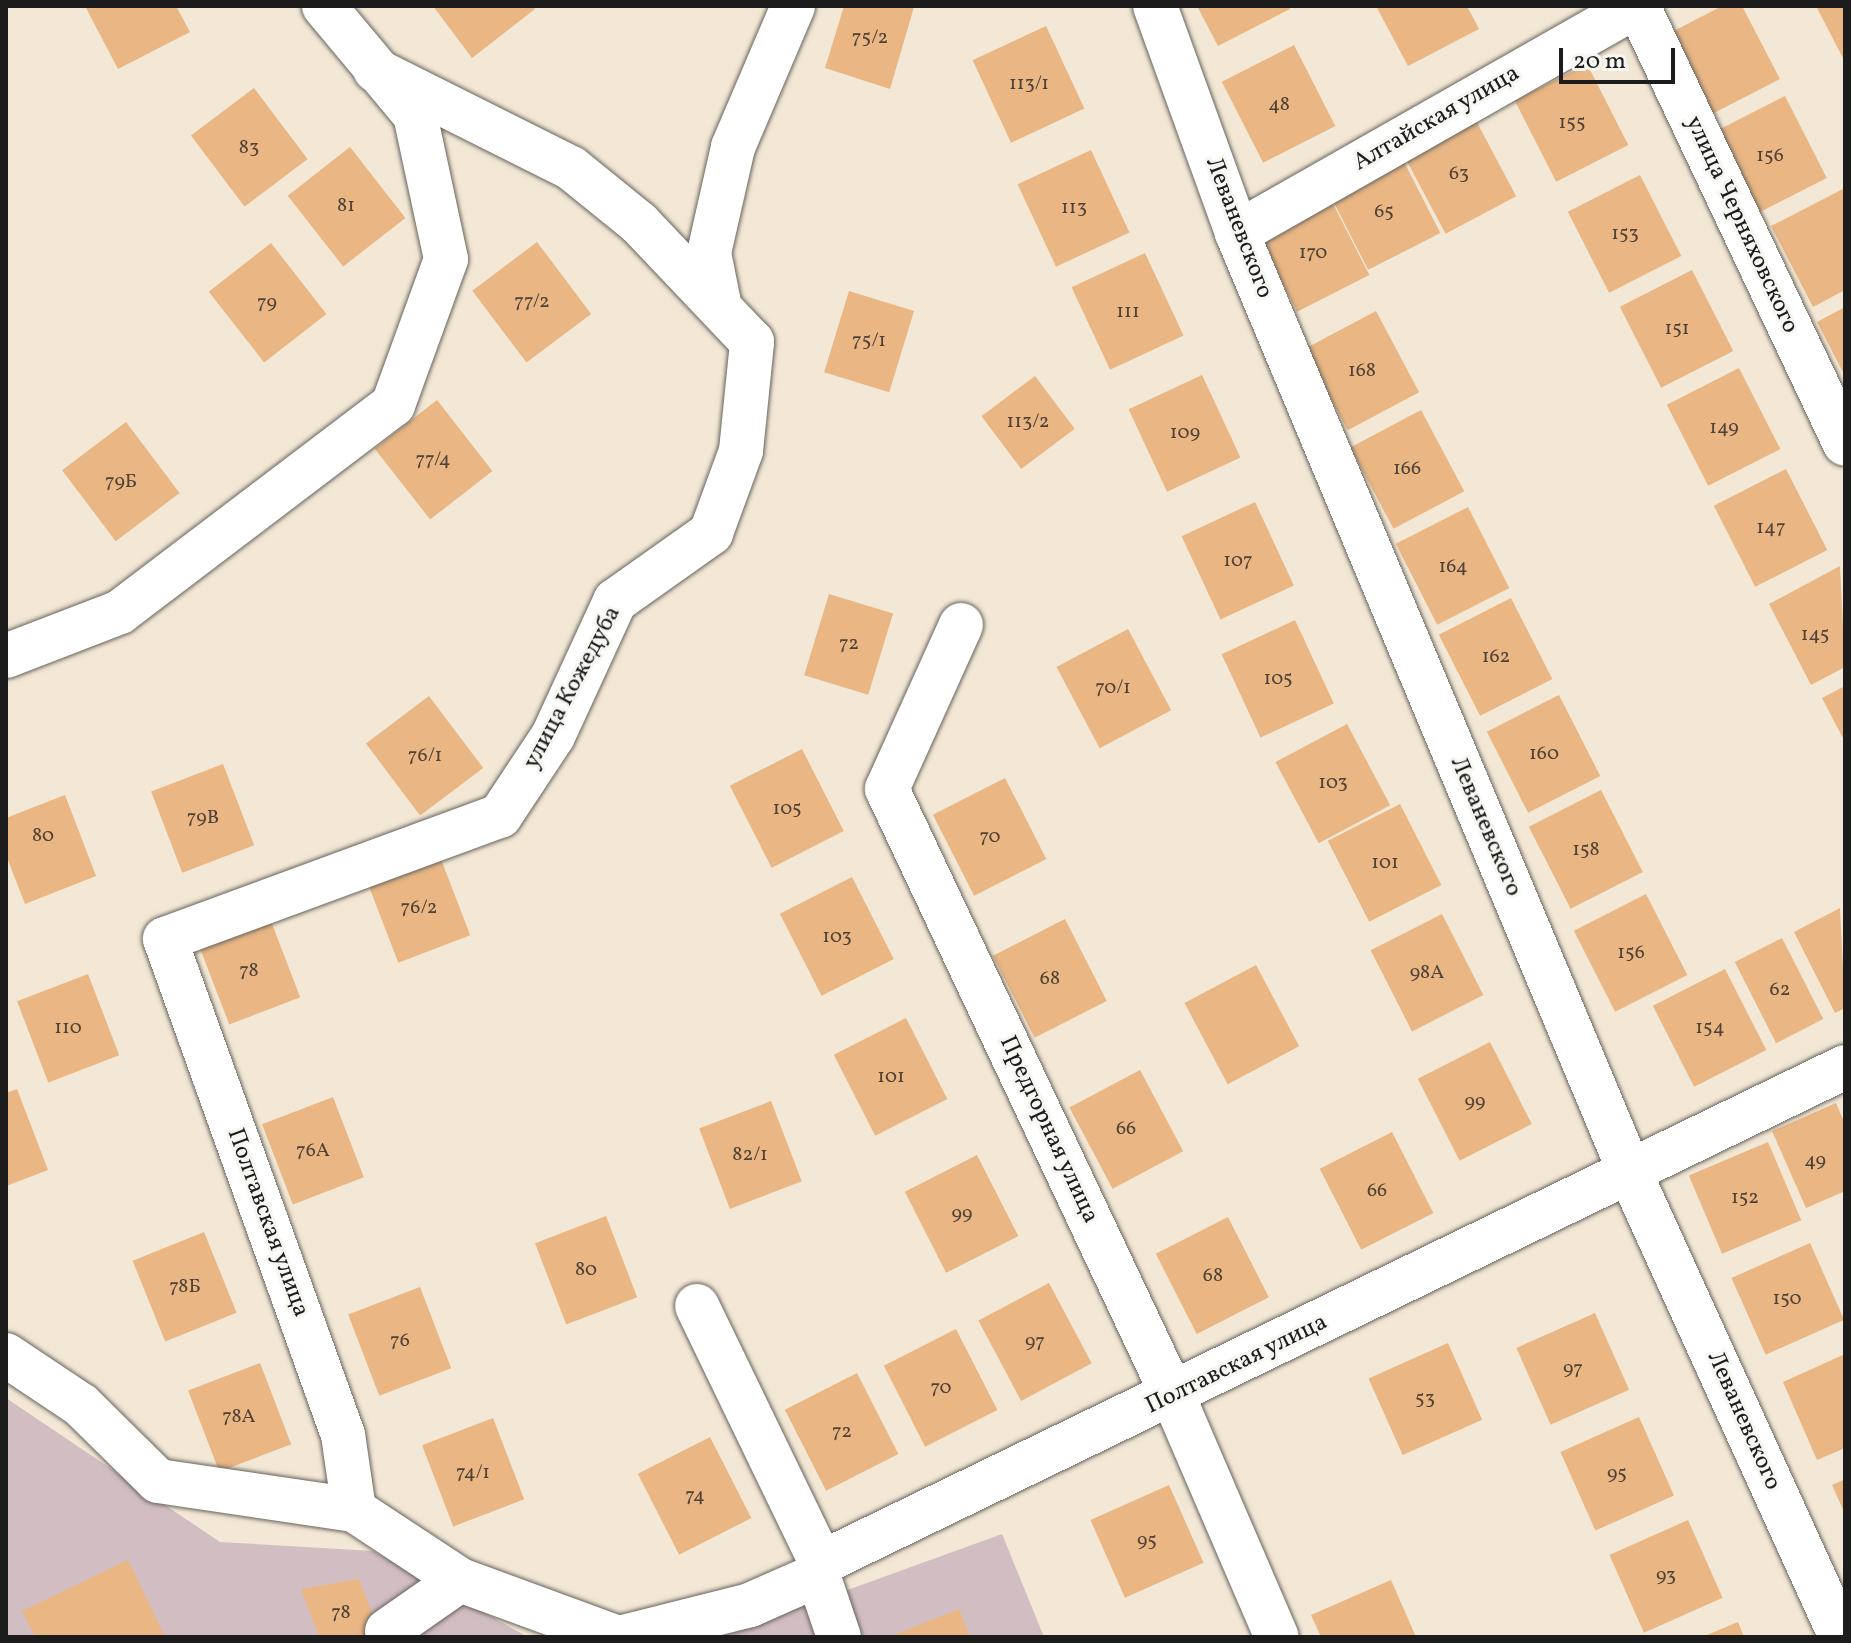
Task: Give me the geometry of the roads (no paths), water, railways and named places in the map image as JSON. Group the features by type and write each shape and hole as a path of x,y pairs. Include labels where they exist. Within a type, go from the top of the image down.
{"street":[{"name":"улица Кожедуба","path":"6,656 120,612 393,405 446,259 415,115 324,6"},
{"path":"720,308 709,253 733,147 793,6"},
{"name":"Леваневского","path":"1155,6 1237,233 1631,1175 1841,1637"},
{"name":"Алтайская улица","path":"1237,233 1637,6"},
{"name":"улица Черняховского","path":"1637,6 1845,443"},
{"name":"улица Кожедуба","path":"165,939 500,816 553,736 615,601 711,533 741,451 752,342 639,223 571,168 375,70"},
{"name":"Предгорная улица","path":"961,625 887,789 1173,1396 1277,1637"},
{"name":"Полтавская улица","path":"165,939 343,1435 354,1510"},
{"name":"Полтавская улица","path":"623,1637 750,1605 1631,1175 1845,1067"},
{"path":"697,1306 820,1569 839,1637"},
{"path":"6,1355 81,1405 158,1481 354,1510 460,1580 616,1637"},
{"path":"387,1631 460,1580"}]}
